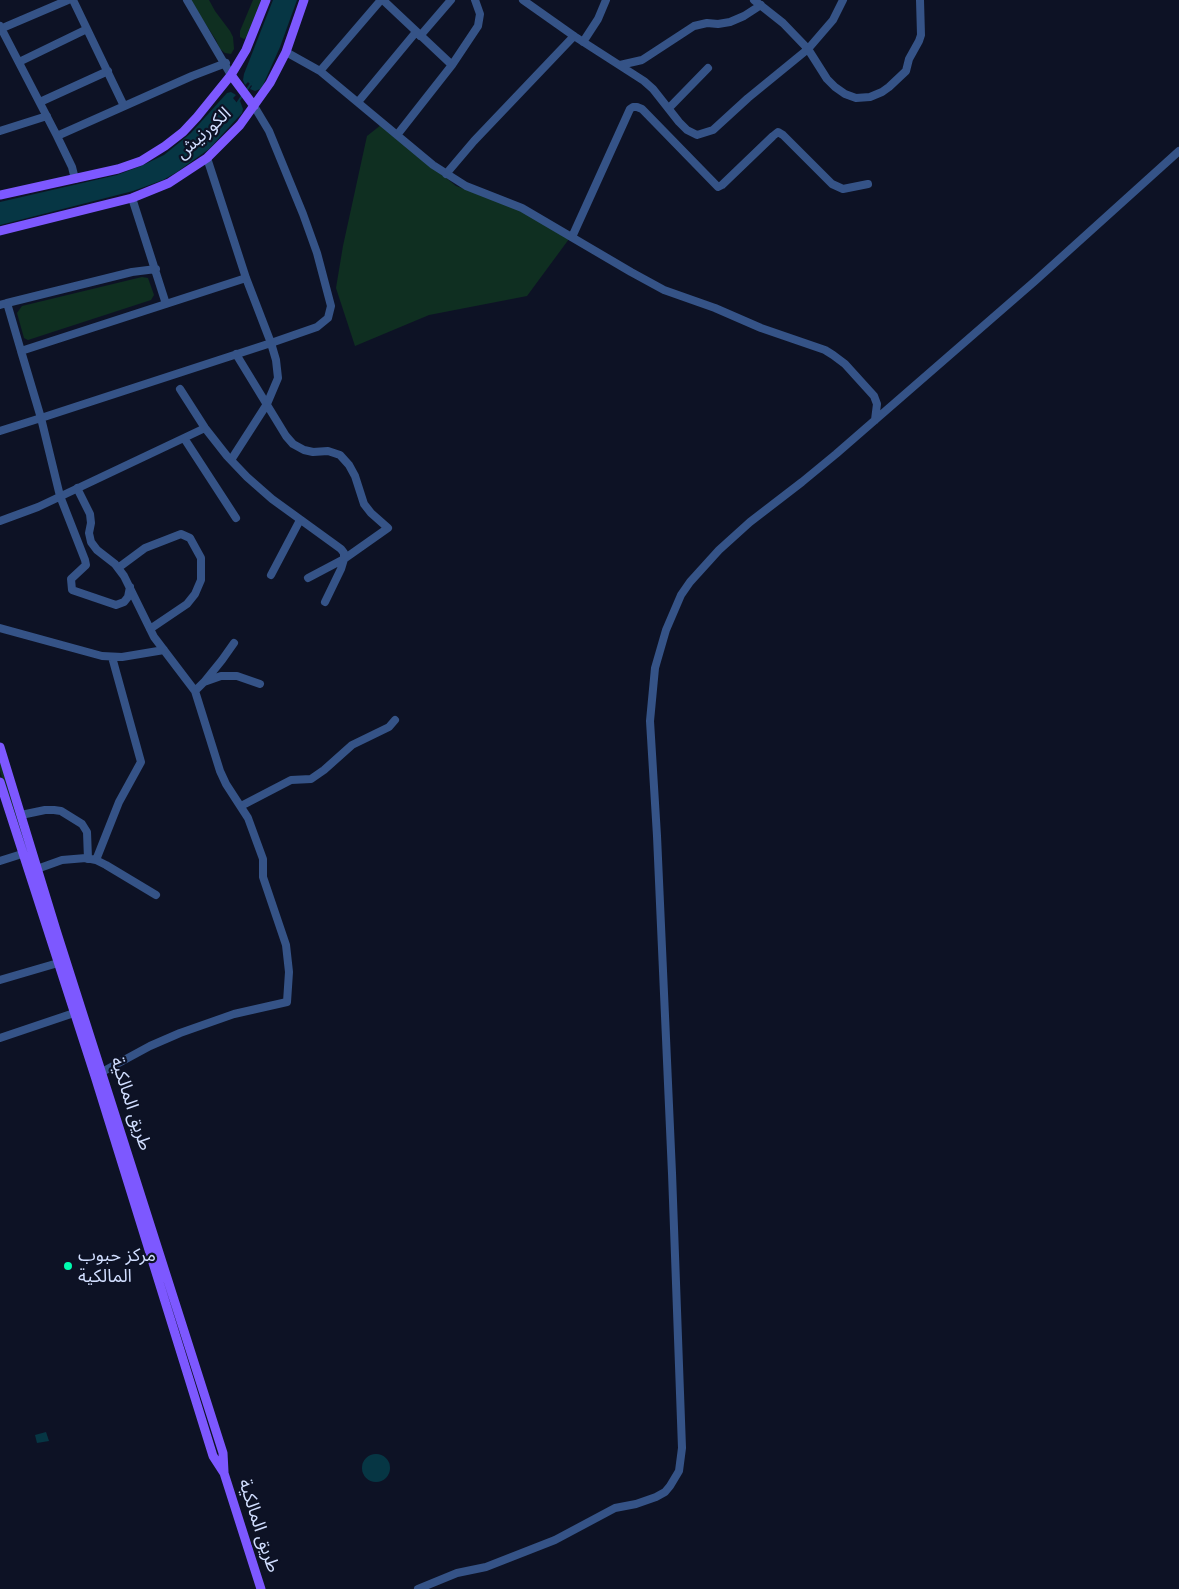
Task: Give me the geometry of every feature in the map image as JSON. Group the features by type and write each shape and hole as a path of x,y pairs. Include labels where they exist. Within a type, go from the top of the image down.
{"main road":[{"name":"الكورنيش","path":"0,195 131,165 157,152 174,140 197,117 231,75 246,50 266,0"},
{"name":"الكورنيش","path":"0,231 132,198 169,183 207,158 240,125 253,104 270,83 286,52 304,0"},
{"path":"231,75 253,104"},
{"name":"طريق المالكية","path":"0,747 37,869 58,963 76,1003 74,1013 157,1261"},
{"name":"طريق المالكية","path":"1,788 22,854 52,931 102,1072 213,1456 224,1472 261,1589"}],"street":[{"path":"68,0 0,28 58,136 72,167 75,179"},
{"path":"73,0 124,106"},
{"path":"187,0 226,63 231,75"},
{"path":"320,71 382,0 452,64"},
{"path":"358,102 451,0"},
{"path":"397,135 452,64 478,26 480,14 475,0"},
{"path":"523,0 574,36 644,81 653,89 679,122 693,134 697,135 713,130 748,98 808,49 833,20 843,0"},
{"path":"583,42 598,19 606,0"},
{"path":"754,0 783,23 808,49 827,79 840,92 856,98 876,94 889,87 906,71 909,59 921,35 920,0"},
{"path":"620,65 642,60 694,26 707,23 730,22 761,5"},
{"path":"19,62 87,29"},
{"path":"446,174 574,36"},
{"path":"286,52 320,71 446,174 466,186 522,208 664,290 825,350 845,364 874,396 876,404 875,420"},
{"path":"58,136 192,76 226,63"},
{"path":"669,108 708,68"},
{"path":"40,102 108,71"},
{"path":"0,430 317,327 328,318 331,306 317,253 303,214 268,131 253,104"},
{"path":"572,237 632,107 642,109 718,187 778,132 832,184 843,189 868,184"},
{"path":"0,130 47,116"},
{"path":"418,1589 457,1573 486,1568 554,1540 615,1508 636,1504 656,1497 670,1486 679,1471 682,1448 674,1221 665,1002 650,721 655,668 666,630 681,595 701,569 750,522 816,471 1036,281 1179,151"},
{"path":"207,158 246,278 271,342 278,378 267,404 231,460"},
{"path":"132,198 166,304"},
{"path":"130,587 128,597 124,602 116,605 72,590 71,579 86,565 60,496 41,418 21,351 4,304 132,272 156,269"},
{"path":"21,351 246,278"},
{"path":"236,354 282,431 293,444 308,451 332,452 345,459 356,476 364,504 388,528 344,559 308,578"},
{"path":"180,389 204,428 231,460 258,487 300,520 336,544 344,553 341,569 324,602"},
{"path":"0,520 24,513 204,428"},
{"path":"184,438 236,518"},
{"path":"77,488 90,514 89,534 91,542 97,550 118,568 130,587 150,629 195,691 220,771 248,818 263,859 265,883 286,945 289,972 287,1002 234,1014 180,1033 150,1046 102,1072"},
{"path":"271,575 300,520"},
{"path":"118,568 145,548 181,534 190,538 201,558 201,580 195,594 186,604 150,629"},
{"path":"0,628 102,656 133,656 164,650"},
{"path":"195,691 234,643"},
{"path":"92,859 119,802 141,762 112,657"},
{"path":"204,682 216,677 237,676 260,684"},
{"path":"241,806 291,780 311,779 352,745 389,727 395,720"},
{"path":"21,815 45,810 61,811 82,824 87,832 92,859"},
{"path":"0,861 22,854"},
{"path":"37,869 62,860 92,859 106,865 156,895"},
{"path":"0,980 58,963"},
{"path":"0,1038 74,1013"}],"green space":[{"path":"190,0 209,0 233,37 234,49 231,54 225,53 220,49"},
{"path":"253,0 261,0 247,37 244,39 240,37 240,31"},
{"path":"381,125 456,186 520,209 569,239 527,296 429,315 355,346 336,288 343,246 367,136"},
{"path":"142,277 148,278 154,295 151,300 28,340 24,338 17,313 22,306"},
{"path":"0,761 50,919 47,920 0,771"}],"water":[{"path":"273,0 297,0 280,47 263,85 255,91 250,89 252,86 248,82 245,85 243,80 244,74"},
{"path":"231,92 236,95 233,98 237,103 240,101 243,109 242,113 209,149 177,172 163,180 133,191 0,225 0,202 117,175 164,155 191,133 227,93"},
{"path":"46,1432 49,1441 37,1443 35,1435"},
{"path":"376,1454 386,1458 390,1468 386,1478 376,1482 366,1478 362,1468 366,1458"}],"waterway":[{"path":"246,91 252,82"},
{"path":"236,105 242,96"}],"place":[{"name":"مركز حبوب المالكية","path":"68,1266"}]}
